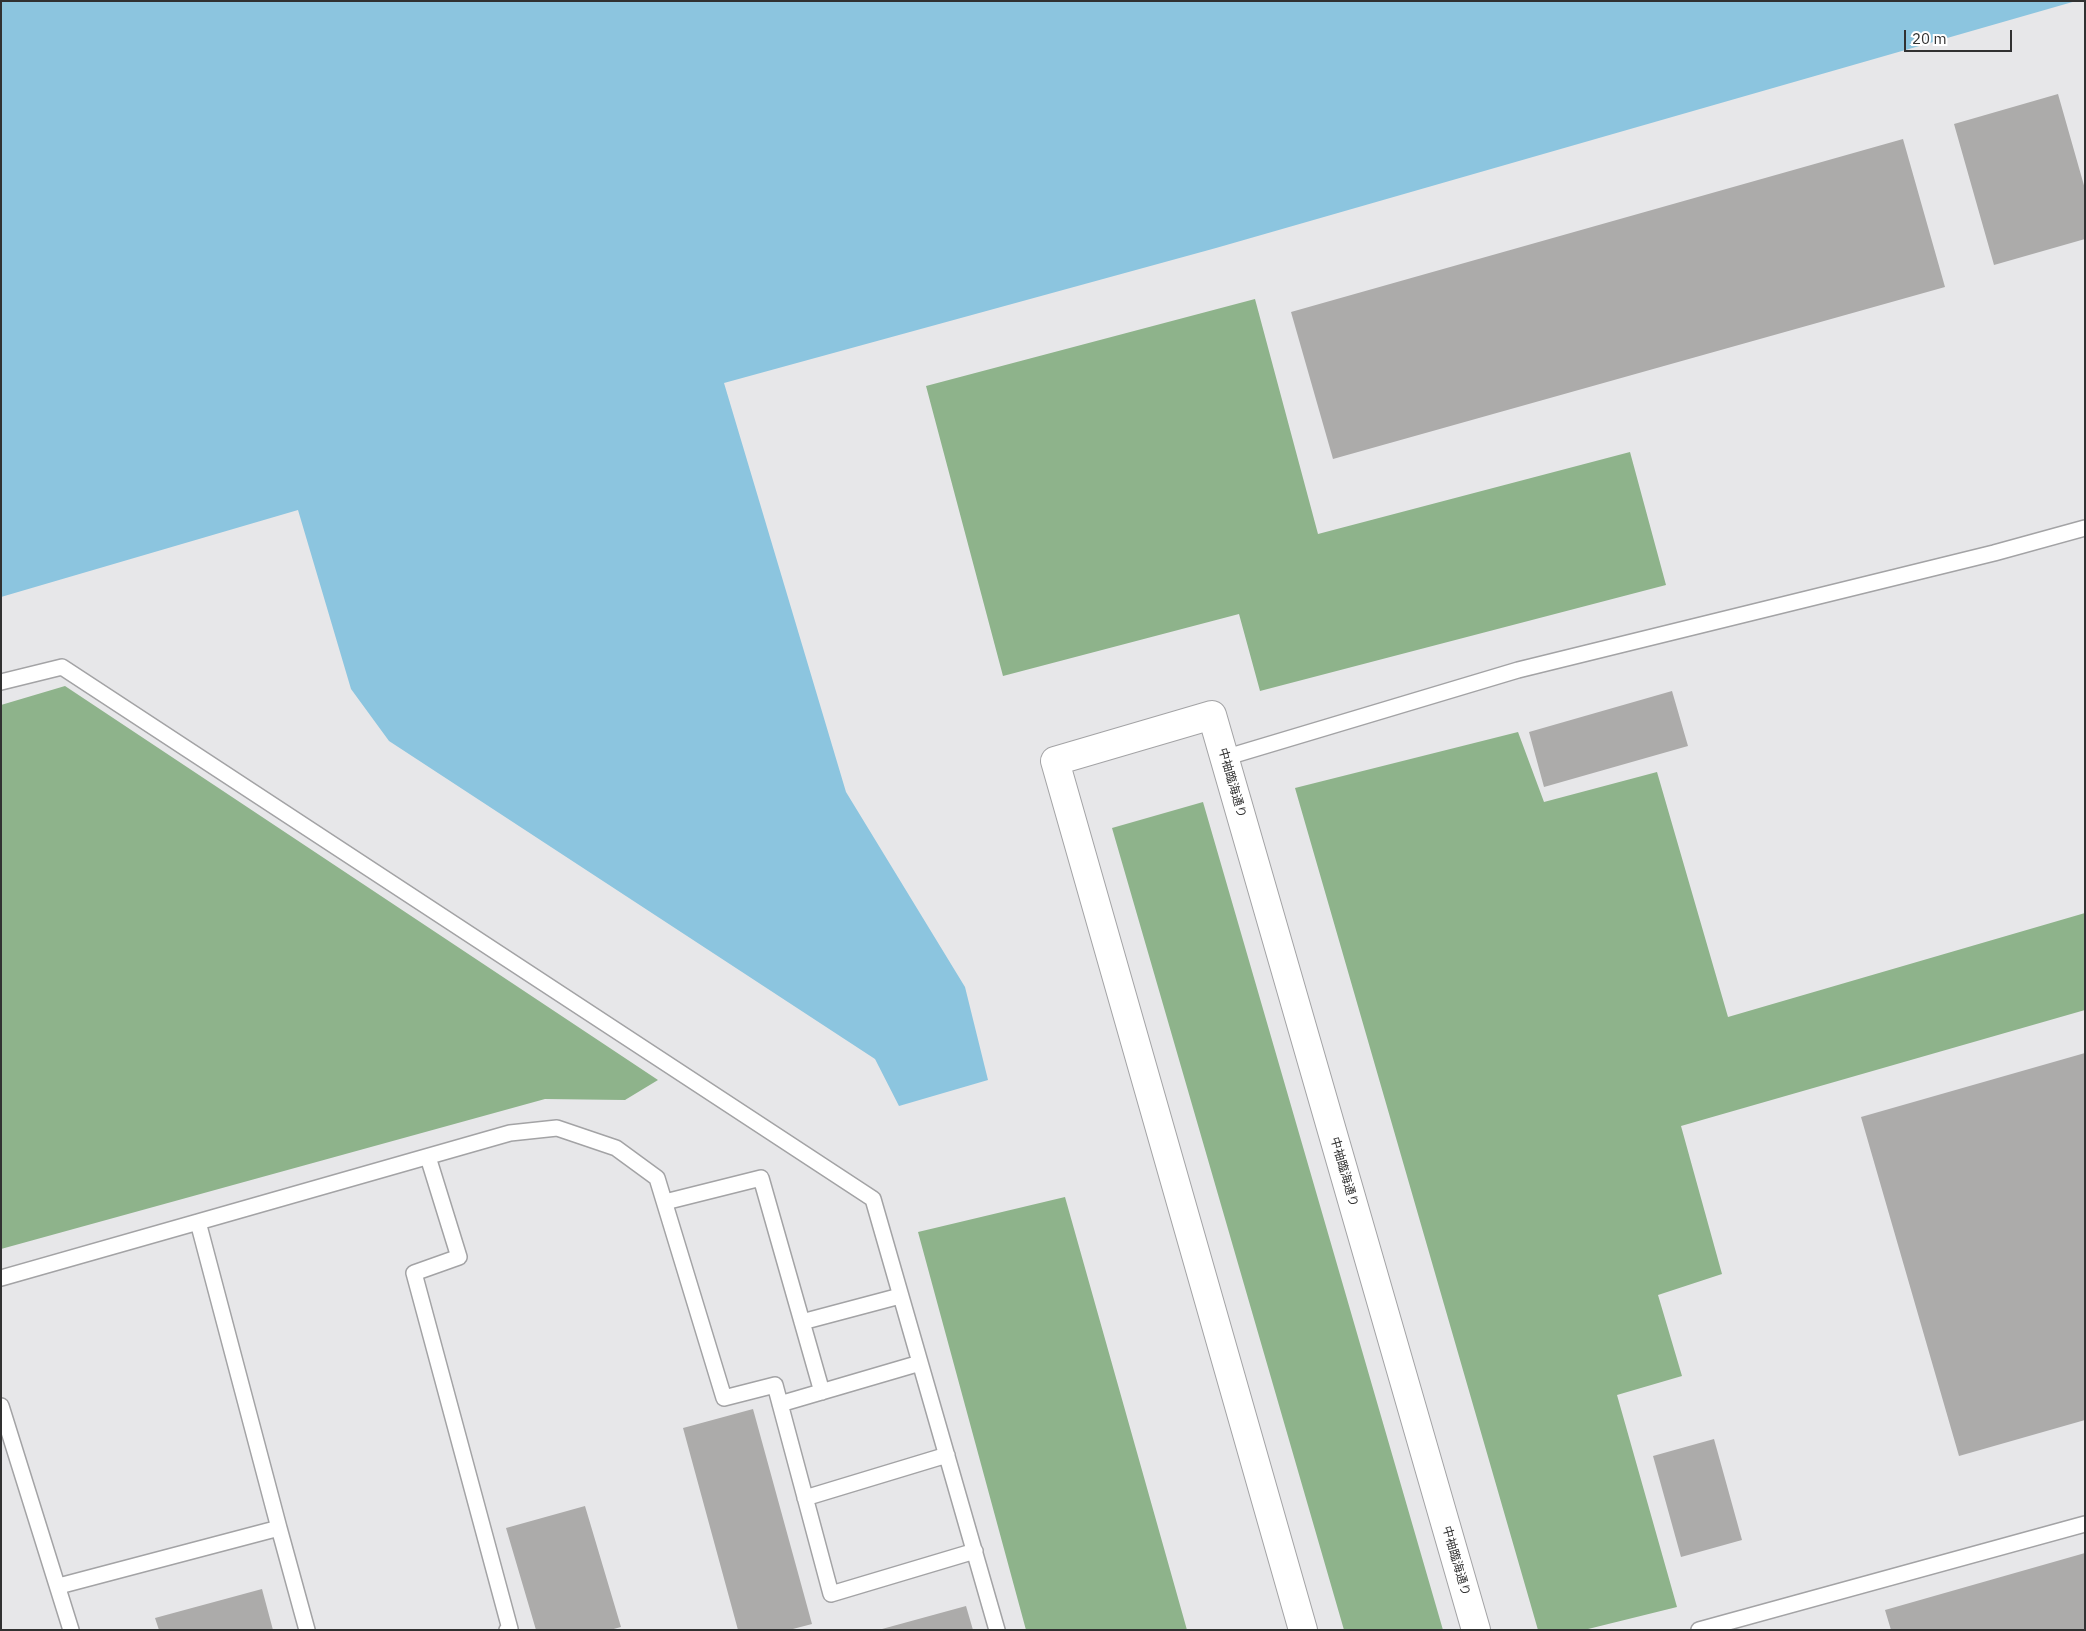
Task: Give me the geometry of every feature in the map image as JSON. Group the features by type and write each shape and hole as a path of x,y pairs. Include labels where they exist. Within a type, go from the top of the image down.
{"street":[{"name":"中袖臨海通り","path":"1303,1630 1055,761 1212,714 1476,1630"}],"lane":[{"path":"1224,758 1518,670 1994,553 2085,528"},
{"path":"1,682 62,666 873,1199 997,1630"},
{"path":"1,1278 510,1133 556,1128 616,1148 657,1178 724,1398 775,1385 831,1594 975,1551"},
{"path":"428,1157 459,1258 414,1273 510,1629 507,1630"},
{"path":"665,1202 761,1178 822,1392"},
{"path":"198,1222 307,1630"},
{"path":"802,1322 900,1296"},
{"path":"780,1404 920,1363"},
{"path":"3,1416 59,1586 71,1630"},
{"path":"805,1498 947,1455"},
{"path":"1699,1630 2085,1524"},
{"path":"59,1586 279,1528"}],"green space":[{"path":"1255,299 1318,534 1630,452 1666,585 1260,691 1239,614 1003,676 926,386"},
{"path":"65,686 658,1080 625,1100 545,1099 1,1249 1,705"},
{"path":"1518,732 1544,802 1657,772 1728,1017 2085,913 2085,1010 1681,1126 1722,1274 1658,1295 1682,1376 1617,1395 1677,1607 1584,1630 1538,1630 1295,788"},
{"path":"1203,802 1443,1630 1344,1630 1112,828"},
{"path":"1065,1197 1187,1630 1026,1630 918,1232"}],"water":[{"path":"1,1 2076,1 1216,248 724,383 846,792 965,987 988,1080 899,1106 875,1059 389,741 351,689 298,510 1,597"}],"building":[{"path":"2058,94 2085,189 2085,239 1994,265 1954,124"},
{"path":"1903,139 1945,287 1333,459 1291,312"},
{"path":"1672,691 1688,746 1544,787 1529,732"},
{"path":"2085,1053 2085,1420 1959,1456 1861,1117"},
{"path":"753,1409 812,1624 789,1630 738,1630 683,1428"},
{"path":"1714,1439 1742,1540 1681,1557 1653,1456"},
{"path":"585,1506 621,1627 610,1630 536,1630 506,1528"},
{"path":"2085,1553 2085,1630 1891,1630 1885,1610"},
{"path":"262,1589 273,1630 159,1630 155,1618"},
{"path":"966,1606 973,1630 882,1630 882,1629"}]}
